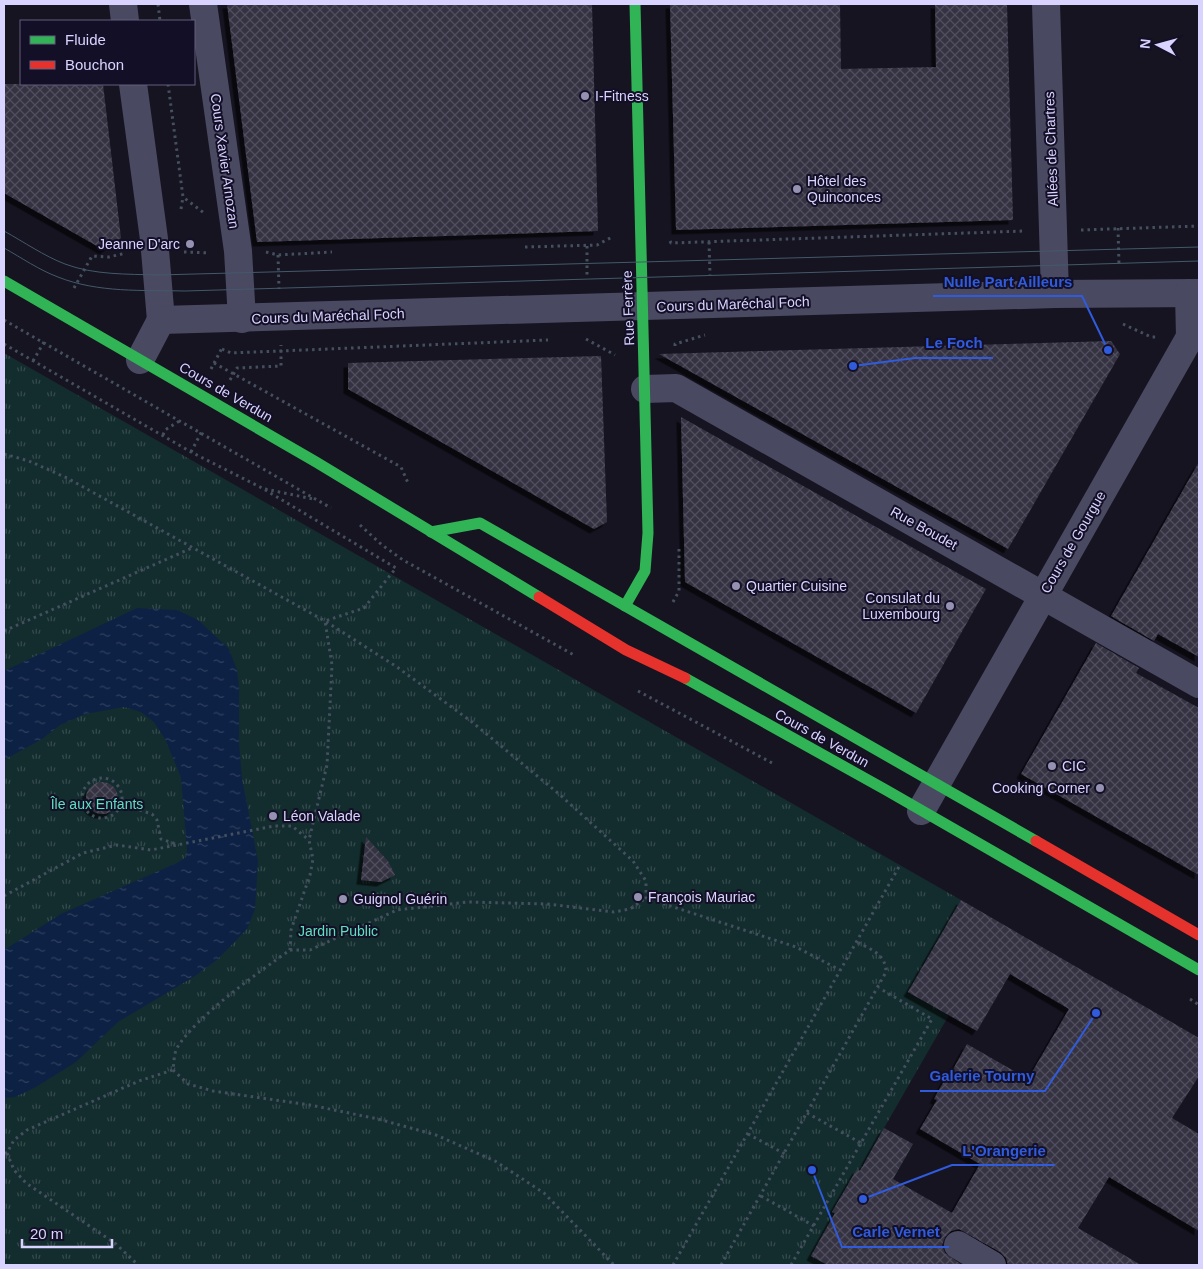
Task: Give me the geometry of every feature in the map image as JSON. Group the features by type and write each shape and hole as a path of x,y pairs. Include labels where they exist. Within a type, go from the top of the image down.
{"main road":[{"name":"Rue Ferrère","path":"625,606 645,571 648,533 635,4"},
{"name":"Cours de Verdun","path":"4,281 316,462 626,650 687,679 1199,970"},
{"name":"Cours de Verdun","path":"431,532 480,523 936,785 1198,931"},
{"path":"516,583 562,597"},
{"path":"609,609 617,610 625,606"}],"street":[{"path":"123,4 125,20"},
{"name":"Cours Xavier Arnozan","path":"203,4 238,251 242,319"},
{"name":"Allées de Chartres","path":"1046,4 1055,294"},
{"path":"133,85 154,239 161,320 140,360"},
{"name":"Cours du Maréchal Foch","path":"161,320 1055,294 1194,293"},
{"name":"Cours de Gourgue","path":"921,811 1190,337 1194,293"},
{"name":"Rue Boudet","path":"644,389 676,388 1199,684"},
{"path":"958,1246 992,1265"}],"path":[{"path":"158,4 160,20"},
{"path":"168,85 183,197 206,215"},
{"path":"1075,230 1199,226"},
{"path":"1118,228 1119,273"},
{"path":"665,235 671,243 1028,231"},
{"path":"525,246 597,245 608,237 617,236"},
{"path":"238,251 259,250 278,254 332,252"},
{"path":"4,320 316,500 262,488"},
{"path":"1120,323 1151,337 1160,337"},
{"path":"578,339 588,339"},
{"path":"222,349 232,353 281,352 558,340"},
{"path":"4,344 191,452 262,488 396,568 364,608 325,621"},
{"path":"214,363 401,467 412,491"},
{"path":"4,454 29,461 67,478 325,621 397,667 472,722 559,794 633,861 646,880 646,898"},
{"path":"4,631 192,548"},
{"path":"290,950 291,930 310,876 313,859 308,840 326,765 332,665 325,621"},
{"path":"101,778 108,779 118,786 122,798 121,804 118,810 107,817 94,816 85,807 83,794 89,783 101,778"},
{"path":"121,804 152,814 157,820 161,838 180,845"},
{"path":"4,896 83,853 117,845 151,850 274,826 292,826 308,840"},
{"path":"673,1265 900,865"},
{"path":"173,1070 176,1049 192,1028 263,969 290,950 310,950 398,910 468,902 547,904 614,912 630,909 646,898"},
{"path":"646,898 796,947 840,970"},
{"path":"721,1265 879,988 886,972 885,960 856,942"},
{"path":"791,1265 932,1019 879,988"},
{"path":"138,1265 116,1244 26,1183 14,1170 5,1153 14,1140 27,1130 139,1081 173,1070"},
{"path":"173,1070 188,1084 213,1091 310,1105 378,1119 436,1135 495,1161 544,1194 614,1265"},
{"path":"808,1113 861,1143"},
{"path":"748,1134 785,1154"},
{"path":"761,1196 814,1226"}],"green space":[{"name":"Jardin Public","path":"4,353 961,900 911,993 949,1015 884,1128 913,1144 844,1265 4,1265"}],"water":[{"path":"137,608 177,610 198,620 229,649 237,670 242,779 258,861 255,909 247,929 218,959 195,976 118,1022 76,1062 36,1087 15,1097 4,1098 4,950 61,914 179,862 186,857 181,777 165,739 154,722 141,712 124,707 85,714 60,725 42,739 4,760 4,671"}],"building":[{"path":"227,4 592,4 598,231 257,242"},
{"path":"670,4 840,4 841,69 936,67 935,4 1007,4 1013,220 676,230"},
{"path":"4,84 103,85 121,238 104,250 4,193"},
{"path":"1111,341 1120,354 1008,549 659,354"},
{"path":"601,356 607,522 594,529 348,389 348,363"},
{"path":"681,417 986,589 916,713 685,582"},
{"path":"1199,462 1199,657 1158,634 1154,641 1111,616"},
{"path":"1096,643 1139,668 1136,673 1199,708 1199,875 1021,774"},
{"path":"102,782 113,787 118,798 113,809 102,814 91,809 86,798 91,787"},
{"path":"366,837 388,861 395,875 381,882 361,880"},
{"path":"961,900 1199,1038 1199,1076 1172,1118 1199,1134 1199,1231 1109,1177 1078,1228 1141,1265 1008,1265 1006,1258 1000,1252 959,1229 951,1231 945,1237 942,1245 945,1253 962,1265 828,1265 811,1256 835,1213 832,1212 857,1169 860,1171 884,1128 913,1144 893,1179 952,1213 980,1164 920,1129 937,1100 934,1099 949,1072 951,1073 967,1044 1028,1079 1069,1009 1010,974 977,1031 908,992"}],"tram line":[{"path":"4,231 49,257 76,268 111,273 158,275 1199,247"},
{"path":"4,248 44,271 89,286 121,290 185,291 1199,261"}],"traffic: fast":[{"path":"625,606 645,571 648,533 635,4"},
{"path":"4,281 316,462 539,597"},
{"path":"431,532 480,523 1036,841"},
{"path":"685,678 886,790 1199,970"}],"traffic: jam":[{"path":"539,597 626,650 685,678"},
{"path":"1036,841 1199,935"}],"place":[{"name":"I-Fitness","path":"585,96"},
{"name":"Hôtel des Quinconces","path":"797,189"},
{"name":"Jeanne D'arc","path":"190,244"},
{"name":"Nulle Part Ailleurs","path":"1108,350"},
{"name":"Le Foch","path":"853,366"},
{"name":"Quartier Cuisine","path":"736,586"},
{"name":"Consulat du Luxembourg","path":"950,606"},
{"name":"CIC","path":"1052,766"},
{"name":"Cooking Corner","path":"1100,788"},
{"name":"Léon Valade","path":"273,816"},
{"name":"François Mauriac","path":"638,897"},
{"name":"Guignol Guérin","path":"343,899"},
{"name":"Galerie Tourny","path":"1096,1013"},
{"name":"Carle Vernet","path":"812,1170"},
{"name":"L'Orangerie","path":"863,1199"}],"park label":[{"name":"Île aux Enfants","path":"97,804"}]}
